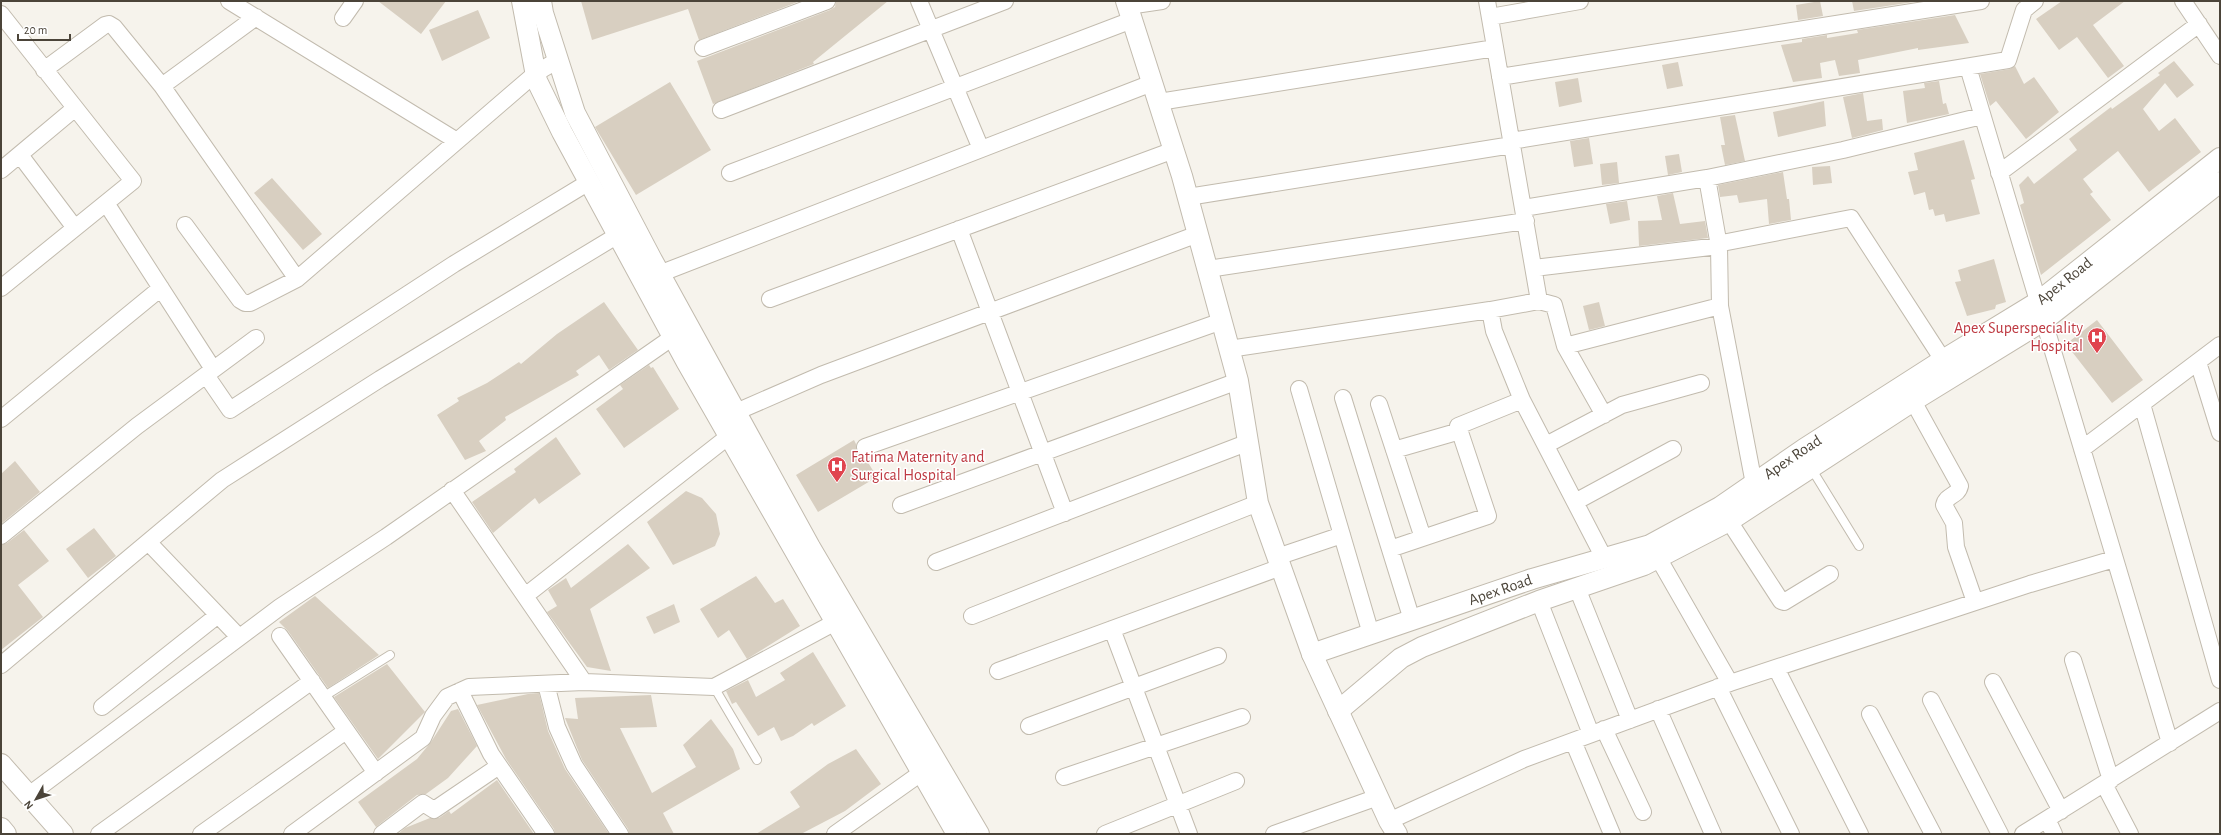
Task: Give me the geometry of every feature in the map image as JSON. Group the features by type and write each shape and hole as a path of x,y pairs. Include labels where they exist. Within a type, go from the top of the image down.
{"street":[{"path":"229,1 457,141"},
{"path":"342,18 354,1"},
{"path":"522,1 538,81 562,132 618,235 681,332 736,412 843,618"},
{"path":"541,1 543,13 575,114 659,274 681,332 729,436 843,618 929,767 980,834"},
{"path":"703,48 827,1"},
{"path":"919,1 981,149"},
{"path":"721,110 1005,1"},
{"path":"730,174 955,87 1129,9 1162,1"},
{"path":"1487,1 1539,301"},
{"path":"1490,17 1580,1"},
{"path":"1500,76 1981,1"},
{"path":"1188,197 2008,60 2024,10 2035,1"},
{"path":"2184,1 2220,56"},
{"path":"1129,9 1188,197 1238,382 1258,503 1312,654 1393,828 1524,759 1658,709 1724,685 1975,602 2114,559"},
{"path":"1,14 133,181 1,288"},
{"path":"162,86 256,17"},
{"path":"44,70 105,25 109,24 114,27 162,86 297,279"},
{"path":"1999,172 2199,24"},
{"path":"1159,102 1496,48"},
{"path":"185,225 240,300 245,303 250,303 297,279 536,73 558,60"},
{"path":"1968,67 2170,743"},
{"path":"659,274 1152,82"},
{"path":"1,170 74,108"},
{"path":"1208,269 1524,215 1843,150 1982,116"},
{"path":"770,299 1174,150"},
{"path":"20,155 75,228"},
{"name":"Apex Road","path":"1312,654 1532,579 1604,558 1654,552 1754,484 1943,360 2038,302 2220,158"},
{"path":"1707,178 1719,246 1720,306 1754,484"},
{"path":"106,203 161,288 210,372 230,410 454,264 589,182"},
{"name":"Apex Road","path":"1338,711 1380,674 1411,652 1442,638 1577,588 1654,552 1729,521 1913,401 2044,321 2220,182"},
{"path":"1534,268 1719,246 1722,242 1851,218 1943,360"},
{"path":"959,229 1065,513"},
{"path":"736,412 821,375 1198,234"},
{"path":"1,665 149,543 222,480 380,379 618,235"},
{"path":"1,418 161,288"},
{"path":"1229,349 1490,310 1539,301 1554,305 1564,346 1604,415"},
{"path":"1564,346 1720,306"},
{"path":"1490,310 1494,331 1522,400 1604,558"},
{"path":"865,447 1222,322"},
{"path":"29,795 239,637 681,332"},
{"path":"1,536 137,426 256,338"},
{"path":"2082,449 2220,345"},
{"path":"2198,362 2220,433"},
{"path":"901,505 1238,382"},
{"path":"1546,445 1622,405 1701,383"},
{"path":"1299,389 1371,634"},
{"path":"1343,398 1412,620"},
{"path":"1390,549 1488,516 1458,426 1522,400"},
{"path":"1913,401 1960,486 1957,493 1947,498 1944,505 1954,523 1956,547 1975,602"},
{"path":"1379,404 1423,538"},
{"path":"2142,404 2220,680"},
{"path":"1394,450 1460,431"},
{"path":"525,596 729,436"},
{"path":"936,562 1249,442"},
{"path":"1575,502 1673,449"},
{"path":"452,490 584,682"},
{"path":"972,616 1258,503"},
{"path":"1729,521 1781,601 1784,602 1830,574"},
{"path":"998,671 1112,629 1342,536"},
{"path":"149,543 239,637"},
{"path":"1654,552 1724,685 1791,834"},
{"path":"1577,588 1630,720"},
{"path":"1539,601 1598,732 1643,812"},
{"path":"102,707 218,615"},
{"path":"292,834 423,738 433,716 447,697 469,687 584,682 714,687 843,618"},
{"path":"1112,629 1189,834"},
{"path":"280,636 376,773"},
{"path":"1029,726 1218,656"},
{"path":"2073,660 2108,782 2130,834"},
{"path":"1776,668 1860,834"},
{"path":"99,834 312,681"},
{"path":"1993,682 2061,811"},
{"path":"546,684 557,727 574,765 620,834"},
{"path":"460,691 499,766 546,834"},
{"path":"1931,700 2000,834"},
{"path":"1658,709 1713,834"},
{"path":"2024,834 2220,710"},
{"path":"1870,714 1933,834"},
{"path":"1064,777 1242,717"},
{"path":"201,834 346,731"},
{"path":"1574,741 1612,834"},
{"path":"1,764 63,834"},
{"path":"390,832 423,803 434,810 499,766"},
{"path":"835,834 929,767"},
{"path":"929,767 957,834"},
{"path":"1105,834 1236,781"},
{"path":"1274,834 1378,797"},
{"path":"2047,819 2054,834"},
{"path":"1,828 6,834"}],"lane":[{"path":"1811,468 1859,546"},
{"path":"323,697 390,655"},
{"path":"714,687 757,760"}],"building":[{"path":"378,1 446,1 421,34"},
{"path":"581,1 800,1 699,40 688,9 592,40"},
{"path":"836,1 888,1 813,62 814,64 713,104 697,61 830,10 835,7"},
{"path":"1820,1 1823,16 1798,20 1796,5"},
{"path":"1852,1 1920,1 1854,11"},
{"path":"2062,1 2125,1 2093,25 2124,66 2108,78 2077,37 2059,50 2036,19"},
{"path":"478,10 490,38 442,61 429,30"},
{"path":"1955,15 1969,43 1918,50 1918,48 1858,60 1860,73 1839,76 1835,60 1820,63 1822,78 1793,82 1781,45 1802,42 1802,39 1827,35 1827,38 1858,33 1857,30"},
{"path":"2174,61 2194,85 2177,98 2165,83 2143,109 2159,131 2175,118 2201,152 2149,192 2118,151 2083,179 2093,192 2090,194 2111,220 2041,275 2020,205 2024,203 2019,185 2028,176 2034,184 2077,150 2069,139 2111,107 2112,109 2160,75 2158,73"},
{"path":"1678,62 1683,86 1667,89 1662,65"},
{"path":"2015,66 2024,84 2034,77 2059,112 2026,139 1996,101 1990,106 1980,74 2010,69"},
{"path":"1578,78 1582,102 1559,107 1555,82"},
{"path":"1939,81 1943,104 1946,103 1949,114 1907,123 1903,91 1925,88 1924,83"},
{"path":"670,82 711,150 636,195 595,127"},
{"path":"1863,93 1867,121 1882,119 1883,130 1852,138 1843,97"},
{"path":"1824,101 1826,126 1778,137 1773,112"},
{"path":"1735,115 1745,161 1725,165 1721,145 1725,145 1720,117"},
{"path":"1589,138 1593,164 1574,167 1570,141"},
{"path":"1964,140 1975,179 1971,180 1980,214 1946,222 1944,214 1935,216 1933,209 1929,210 1925,192 1914,195 1908,172 1918,170 1914,153"},
{"path":"1679,154 1682,172 1668,175 1665,156"},
{"path":"1617,162 1619,183 1602,185 1600,164"},
{"path":"1830,166 1832,183 1813,185 1812,167"},
{"path":"1783,172 1787,199 1789,199 1791,220 1769,224 1767,199 1739,203 1737,195 1720,197 1718,185"},
{"path":"272,178 322,234 303,250 254,193"},
{"path":"1673,193 1680,224 1705,221 1708,238 1639,246 1638,221 1662,220 1657,196"},
{"path":"1627,201 1630,220 1610,224 1606,204"},
{"path":"1994,259 2006,302 1996,305 1995,309 1967,316 1955,282 1961,281 1958,270"},
{"path":"604,302 638,350 609,370 599,355 576,371 579,375 505,417 506,420 479,441 486,451 465,460 437,415 459,401 457,398 487,383 519,362 521,364 557,334"},
{"path":"1599,302 1605,326 1589,330 1583,306"},
{"path":"2097,320 2143,380 2112,403 2066,344"},
{"path":"649,365 651,368 653,367 679,409 624,448 596,409 623,389 620,385"},
{"path":"556,437 581,474 539,504 535,498 493,533 472,502 516,472 514,469"},
{"path":"854,440 856,444 856,451 864,456 877,477 818,512 796,475"},
{"path":"15,461 40,492 1,524 1,474"},
{"path":"686,491 702,498 716,514 720,534 715,546 673,565 647,522"},
{"path":"94,528 116,556 88,578 66,549"},
{"path":"24,530 49,561 18,585 43,617 1,650 1,545 7,543"},
{"path":"628,544 650,568 590,609 611,671 587,667 547,612 557,606 548,590 566,578 571,588"},
{"path":"756,576 775,603 783,599 800,626 747,659 729,630 718,638 700,609"},
{"path":"315,596 379,655 328,688 288,631 279,622"},
{"path":"674,604 680,622 654,634 646,617"},
{"path":"813,652 846,706 814,726 812,723 793,736 781,741 774,727 758,736 736,702 732,704 726,691 748,680 756,697 785,680 780,673"},
{"path":"387,664 425,712 378,759 334,697"},
{"path":"539,693 548,731 565,769 609,834 555,834 554,829 506,759 477,705"},
{"path":"651,695 657,727 620,728 652,793 696,767 683,745 711,719 733,749 740,769 663,813 674,834 629,834 628,829 582,760 565,718 578,719 575,698"},
{"path":"458,709 477,746 448,778 426,794 417,795 376,827 358,802 417,759 431,742 451,711"},
{"path":"856,749 881,784 845,811 801,834 756,834 800,807 790,792 828,764"},
{"path":"497,780 534,834 398,834 405,828 430,818 439,818 449,811 451,814"}],"place":[{"name":"Apex Superspeciality Hospital","path":"2097,354"},
{"name":"Fatima Maternity and Surgical Hospital","path":"837,483"}]}
